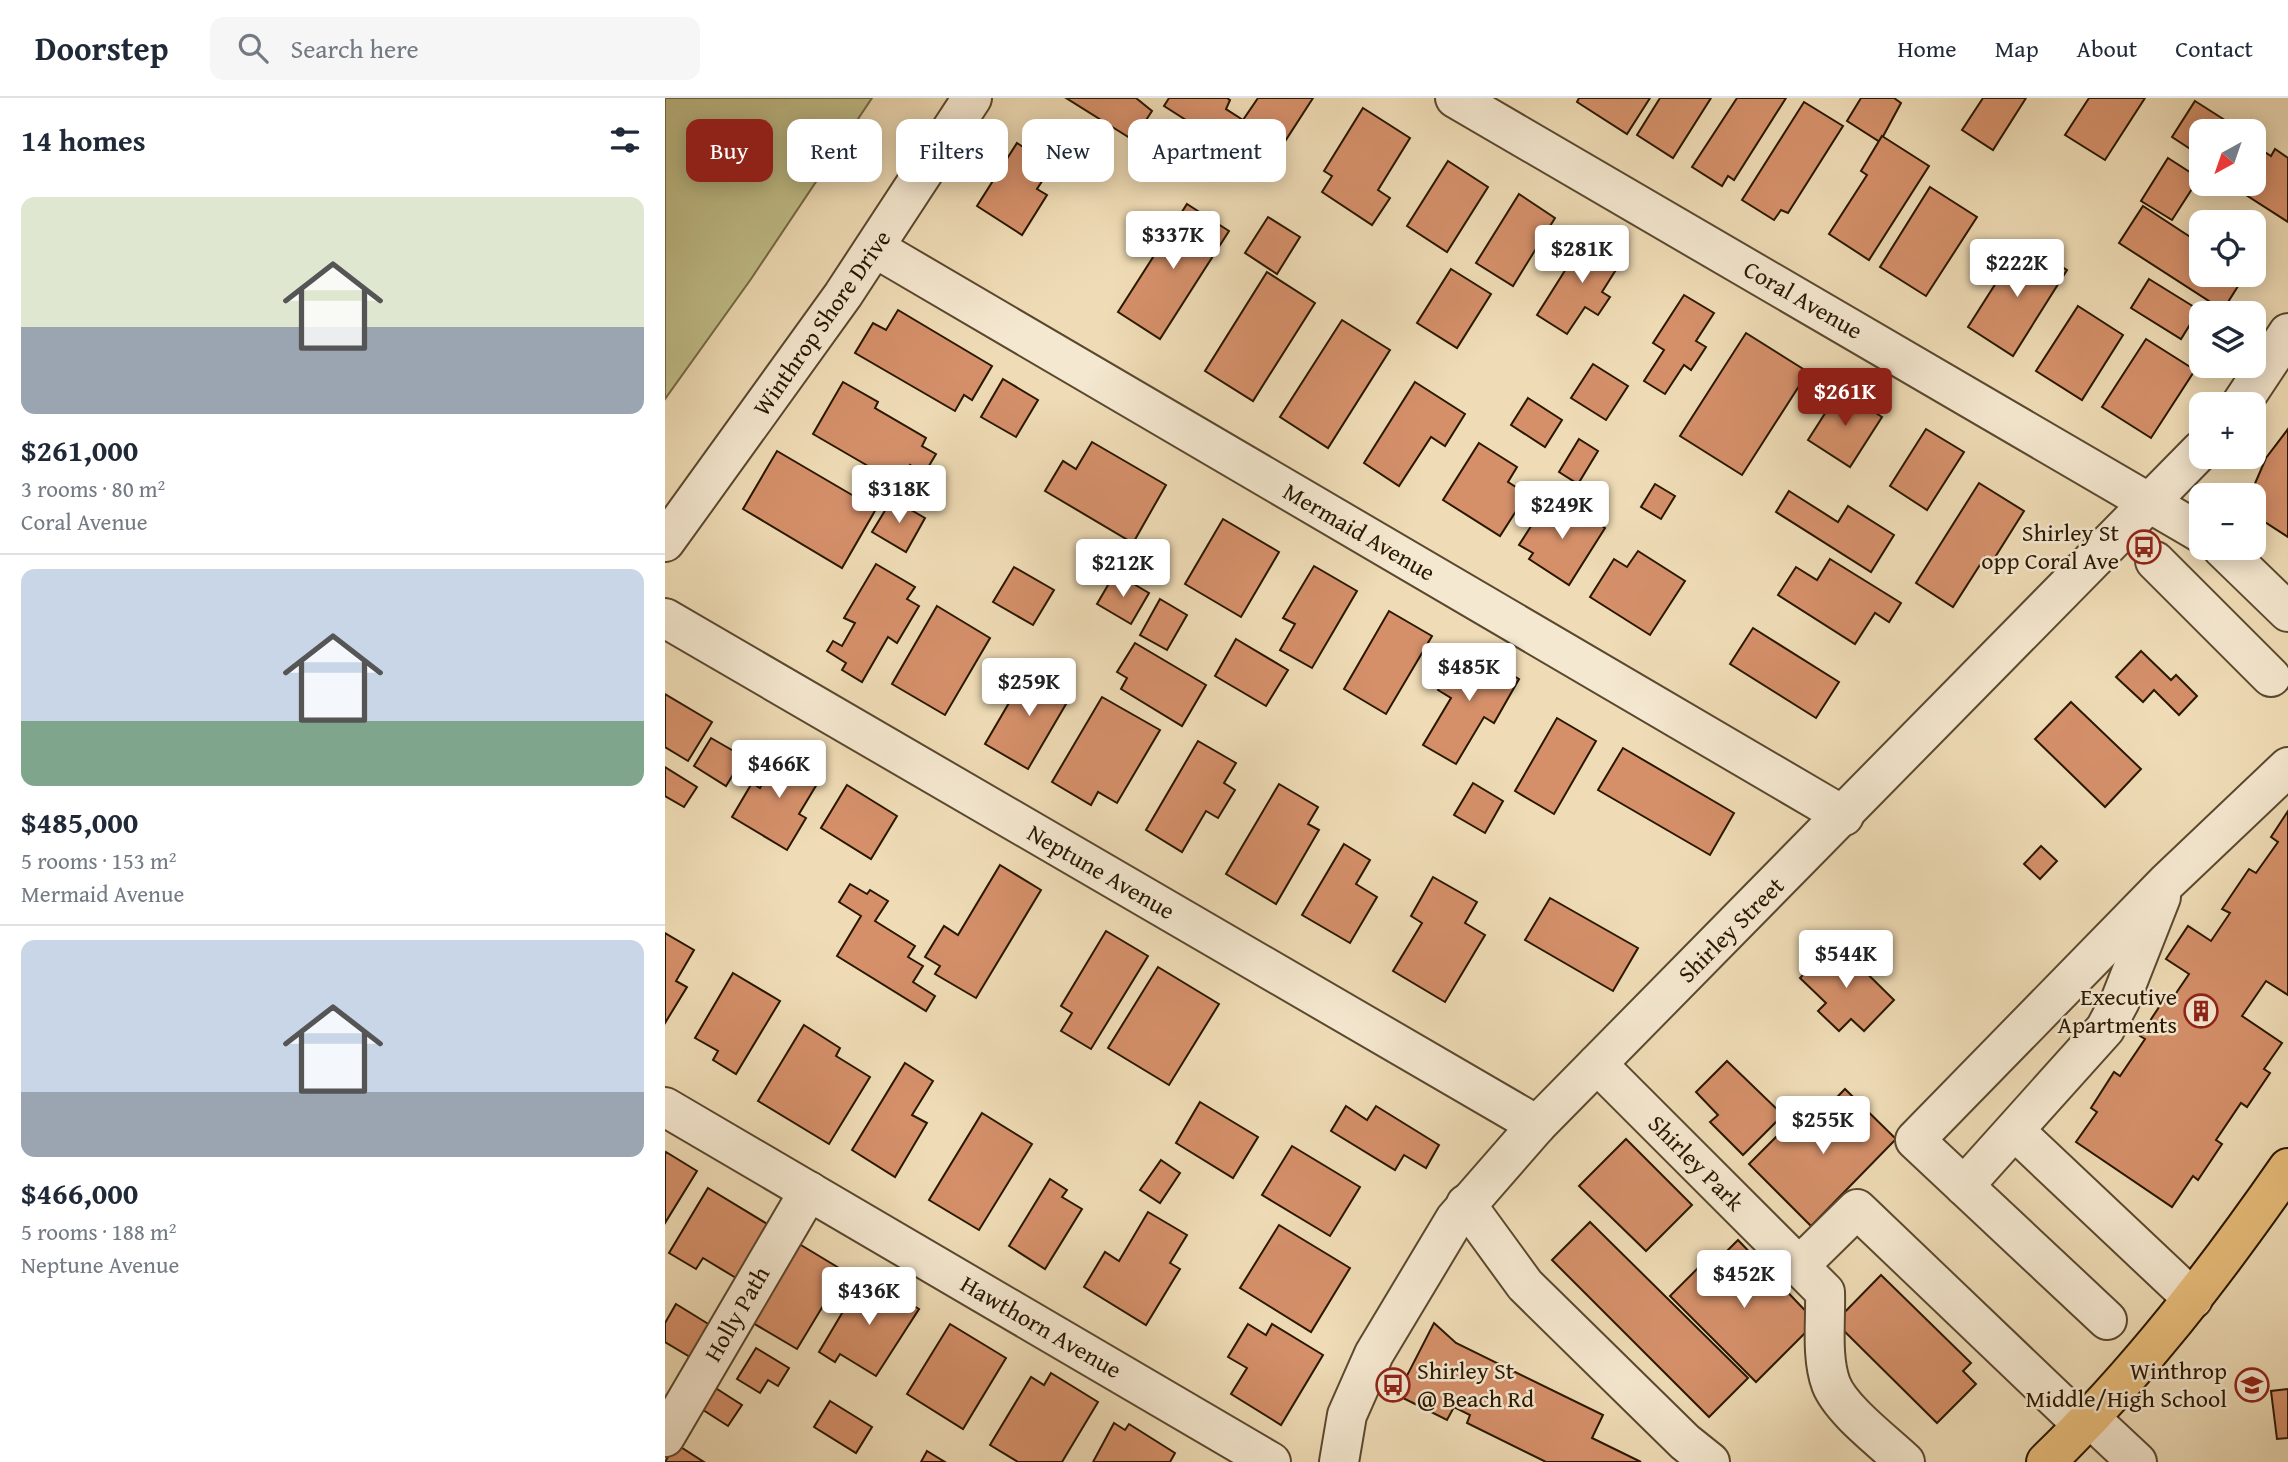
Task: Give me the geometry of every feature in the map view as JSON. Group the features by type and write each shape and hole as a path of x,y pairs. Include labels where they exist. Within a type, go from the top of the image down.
{"main road":[{"path":"2046,1462 2086,1421 2193,1299 2288,1168"}],"street":[{"name":"Winthrop Shore Drive","path":"665,542 875,248 972,98"},
{"name":"Coral Avenue","path":"1455,98 2189,526"},
{"name":"Mermaid Avenue","path":"875,248 1844,816"},
{"path":"2249,392 2288,333"},
{"name":"Shirley Street","path":"1329,1458 1366,1369 1445,1234 1466,1204 1537,1125 2189,462"},
{"path":"2223,629 2276,601 2234,560"},
{"path":"2155,561 2271,677"},
{"name":"Neptune Avenue","path":"665,618 1537,1125"},
{"path":"2107,1320 1915,1140 2167,882 2288,767"},
{"path":"1964,1186 2105,1029 2120,1001 2167,882"},
{"name":"Shirley Park","path":"1597,1064 1812,1279"},
{"name":"Hawthorn Avenue","path":"665,1107 1271,1462"},
{"path":"2015,1131 2193,1299"},
{"name":"Holly Path","path":"665,1437 809,1192"},
{"path":"1466,1204 1525,1285 1685,1443 1710,1462"},
{"path":"1905,1462 1844,1403 1832,1386 1828,1365 1812,1279 1857,1209 2086,1421 2137,1462"}],"shaded area":[{"path":"665,98 872,98 858,119 787,119 787,182 816,182 751,279 665,399"}],"building":[{"path":"1066,98 1136,98 1152,111 1147,119 1128,119 1128,137 1114,128 1114,119 1100,119"},
{"path":"1169,98 1227,98 1230,100 1226,109 1241,119 1184,119 1164,106"},
{"path":"1258,98 1313,98 1286,140 1286,119 1244,119"},
{"path":"1579,98 1650,98 1627,134 1577,102"},
{"path":"1660,98 1711,98 1673,158 1637,135"},
{"path":"1737,98 1786,98 1734,180 1728,176 1722,186 1692,167"},
{"path":"1861,98 1894,98 1901,103 1880,142 1847,121"},
{"path":"1983,98 2026,98 1993,150 1962,130"},
{"path":"2089,98 2145,98 2105,160 2065,135"},
{"path":"2195,101 2223,119 2189,119 2189,148 2172,137"},
{"path":"1804,102 1843,126 1788,213 1781,210 1774,220 1742,200"},
{"path":"1363,108 1410,138 1378,190 1390,198 1372,225 1322,192 1332,176 1324,171"},
{"path":"1882,136 1929,166 1869,260 1829,234 1867,175 1861,171"},
{"path":"1017,143 1022,146 1022,182 1042,182 1037,189 1047,195 1022,235 977,206 992,182 1008,182 1008,157"},
{"path":"2275,149 2288,158 2288,222 2248,196 2266,196 2266,153 2271,156"},
{"path":"2168,158 2189,172 2189,194 2172,220 2141,201"},
{"path":"1448,161 1488,187 1447,252 1407,226"},
{"path":"1930,187 1977,217 1926,296 1880,267"},
{"path":"1519,194 1555,218 1513,286 1476,263"},
{"path":"1187,204 1229,231 1160,339 1118,312"},
{"path":"2143,206 2189,236 2189,287 2237,287 2229,301 2209,301 2119,243"},
{"path":"1268,217 1300,237 1277,274 1245,253"},
{"path":"1588,234 1624,257 1602,292 1610,297 1598,315 1585,307 1567,334 1537,315"},
{"path":"2022,242 2067,270 2013,356 1968,327"},
{"path":"1451,269 1491,294 1457,348 1417,323"},
{"path":"1267,272 1315,303 1253,401 1205,371"},
{"path":"2149,279 2189,304 2189,326 2181,339 2131,308"},
{"path":"1684,295 1714,313 1696,341 1706,347 1691,370 1684,365 1665,394 1644,381 1664,350 1653,343"},
{"path":"2078,306 2123,335 2082,400 2036,371"},
{"path":"898,310 992,366 972,400 964,395 955,411 855,353 873,323 886,330"},
{"path":"1342,320 1390,350 1328,448 1280,417"},
{"path":"1746,333 1808,372 1742,475 1680,436"},
{"path":"2146,339 2189,366 2190,378 2151,438 2102,407"},
{"path":"1593,364 1628,386 1606,420 1571,398"},
{"path":"1003,379 1038,400 1016,437 981,417"},
{"path":"843,382 878,402 875,408 926,438 922,446 936,454 924,474 910,465 899,484 813,434"},
{"path":"1415,382 1465,414 1445,446 1431,437 1399,486 1364,463"},
{"path":"1840,390 1882,417 1850,467 1808,440"},
{"path":"1528,398 1562,420 1545,447 1511,425"},
{"path":"1926,429 1964,452 1927,510 1890,486"},
{"path":"2288,429 2288,537 2266,523 2266,483 2255,483 2261,469 2266,469 2266,458"},
{"path":"1579,439 1598,451 1578,484 1559,472"},
{"path":"1092,442 1166,485 1133,543 1045,491 1063,461 1076,469"},
{"path":"1479,443 1517,467 1508,482 1527,494 1500,536 1443,500"},
{"path":"777,451 876,509 842,568 743,509"},
{"path":"1979,483 2024,511 1992,562 1985,557 1953,607 1916,583"},
{"path":"1655,484 1675,496 1661,519 1641,507"},
{"path":"1789,491 1838,522 1848,506 1894,535 1871,572 1776,512"},
{"path":"892,499 925,518 906,552 872,532"},
{"path":"1565,502 1605,528 1569,585 1529,559 1533,553 1519,545 1546,503 1559,512"},
{"path":"1223,519 1279,552 1241,617 1185,584"},
{"path":"1638,551 1685,581 1650,635 1590,597 1614,559 1627,567"},
{"path":"1830,559 1901,603 1889,622 1875,613 1855,644 1778,595 1796,567 1817,580"},
{"path":"876,564 915,587 907,599 919,606 897,643 888,637 862,682 842,670 846,663 827,651 833,641 842,646 855,623 844,618"},
{"path":"1314,566 1357,591 1312,668 1280,650 1295,624 1283,618"},
{"path":"1014,567 1054,590 1033,625 993,602"},
{"path":"1115,573 1149,593 1131,624 1097,604"},
{"path":"1160,599 1187,615 1167,650 1140,635"},
{"path":"937,606 990,638 945,715 892,684"},
{"path":"1389,611 1432,636 1386,714 1344,689"},
{"path":"1753,628 1839,682 1816,718 1730,664"},
{"path":"1236,639 1288,670 1266,706 1215,676"},
{"path":"1135,643 1206,685 1182,726 1121,689 1127,678 1117,672"},
{"path":"1463,646 1519,679 1494,723 1484,717 1456,764 1423,745 1451,698 1438,690"},
{"path":"2141,651 2171,680 2176,675 2197,696 2179,715 2154,690 2143,702 2116,677"},
{"path":"1030,667 1073,692 1028,769 985,744"},
{"path":"665,694 712,722 688,761 665,747"},
{"path":"1102,697 1160,730 1117,803 1098,792 1091,805 1052,782"},
{"path":"2071,702 2141,769 2105,807 2035,739"},
{"path":"1557,718 1596,741 1554,814 1515,791"},
{"path":"711,738 744,757 726,786 694,766"},
{"path":"1198,741 1236,763 1224,783 1235,790 1218,818 1206,811 1182,852 1146,830"},
{"path":"1623,748 1734,813 1710,855 1598,790"},
{"path":"782,750 823,774 799,814 806,818 787,850 732,817 752,783 760,788"},
{"path":"665,767 697,787 684,807 665,796"},
{"path":"1473,783 1503,801 1485,833 1454,815"},
{"path":"1279,784 1318,807 1308,824 1319,830 1276,904 1226,874"},
{"path":"847,785 897,816 871,859 821,828"},
{"name":"Executive Apartments","path":"2288,811 2288,995 2266,981 2242,1016 2282,1043 2264,1069 2270,1073 2247,1107 2241,1103 2216,1140 2222,1144 2198,1180 2193,1176 2172,1207 2076,1142 2097,1112 2091,1108 2114,1072 2120,1076 2145,1039 2140,1036 2163,1001 2168,1005 2189,974 2166,959 2188,926 2211,941 2230,913 2222,909 2249,869 2256,873 2278,842 2271,837"},
{"path":"1344,844 1370,860 1356,884 1377,897 1350,943 1302,915"},
{"path":"2041,846 2057,861 2040,879 2024,864"},
{"path":"1000,865 1041,890 976,998 935,974 940,966 925,957 944,926 958,935"},
{"path":"1433,877 1477,902 1465,923 1485,935 1445,1002 1393,971 1422,923 1411,916"},
{"path":"850,884 867,894 870,890 888,901 875,921 915,946 908,957 923,966 913,982 935,996 926,1011 837,956 861,916 839,902"},
{"path":"1550,898 1638,948 1613,991 1525,940"},
{"path":"1106,931 1148,956 1091,1049 1061,1031 1072,1013 1061,1006"},
{"path":"665,933 694,950 676,981 687,987 665,1023"},
{"path":"1835,942 1894,1000 1864,1031 1851,1019 1839,1031 1818,1011 1826,1003 1800,978"},
{"path":"1158,967 1219,1004 1169,1085 1108,1048"},
{"path":"733,973 780,1001 736,1074 713,1060 718,1051 695,1038"},
{"path":"804,1025 840,1048 836,1056 870,1077 829,1144 758,1101"},
{"path":"1727,1061 1783,1115 1743,1155 1710,1122 1718,1115 1696,1092"},
{"path":"905,1063 933,1081 912,1115 927,1123 895,1177 852,1150"},
{"path":"1845,1089 1896,1139 1811,1226 1749,1164 1793,1120 1804,1131"},
{"path":"1200,1102 1258,1137 1233,1178 1176,1143"},
{"path":"1346,1106 1367,1120 1376,1106 1439,1145 1426,1168 1404,1155 1395,1170 1331,1131"},
{"path":"982,1113 1032,1144 979,1230 929,1200"},
{"path":"1626,1139 1692,1205 1646,1251 1579,1186"},
{"path":"1292,1146 1360,1187 1330,1236 1262,1195"},
{"path":"666,1152 697,1171 665,1223 665,1155"},
{"path":"1161,1160 1180,1173 1160,1203 1140,1190"},
{"path":"1050,1179 1067,1190 1062,1197 1082,1209 1045,1269 1009,1246"},
{"path":"708,1188 769,1225 736,1278 703,1258 696,1269 669,1253"},
{"path":"1148,1212 1187,1235 1170,1263 1180,1269 1146,1325 1084,1287 1105,1252 1119,1261"},
{"path":"1590,1222 1748,1378 1709,1417 1552,1260"},
{"path":"1279,1225 1350,1268 1311,1332 1240,1288"},
{"path":"791,1239 844,1271 797,1349 753,1323"},
{"path":"1738,1240 1816,1322 1756,1382 1670,1296 1700,1266 1706,1272"},
{"path":"1881,1275 1971,1363 1963,1371 1976,1384 1937,1423 1835,1322"},
{"path":"864,1276 919,1309 876,1376 840,1354 835,1362 819,1352"},
{"path":"676,1304 710,1325 690,1357 665,1342 665,1323"},
{"path":"1434,1323 1456,1343 1603,1415 1592,1438 1641,1462 1546,1462 1467,1423 1470,1415 1454,1407 1447,1420 1397,1395"},
{"path":"950,1324 1006,1358 963,1429 907,1394"},
{"path":"1248,1324 1266,1335 1272,1324 1323,1355 1281,1425 1231,1394 1247,1368 1228,1357"},
{"path":"756,1348 789,1368 778,1386 768,1380 760,1393 737,1379"},
{"path":"1051,1373 1098,1402 1062,1462 1018,1462 990,1445 1031,1377 1044,1385"},
{"path":"714,1387 742,1405 728,1426 700,1408"},
{"path":"2288,1389 2288,1438 2277,1439 2271,1391"},
{"path":"830,1401 872,1427 856,1453 814,1427"},
{"path":"1114,1423 1125,1430 1129,1424 1175,1453 1170,1462 1093,1462"},
{"path":"676,1444 704,1462 665,1462"},
{"path":"927,1451 945,1462 921,1462"}],"place":[{"name":"Shirley St opp Coral Ave","path":"2144,547"},
{"name":"Executive Apartments","path":"2201,1011"},
{"name":"Shirley St @ Beach Rd","path":"1393,1385"},
{"name":"Winthrop Middle/High School","path":"2252,1385"}]}
